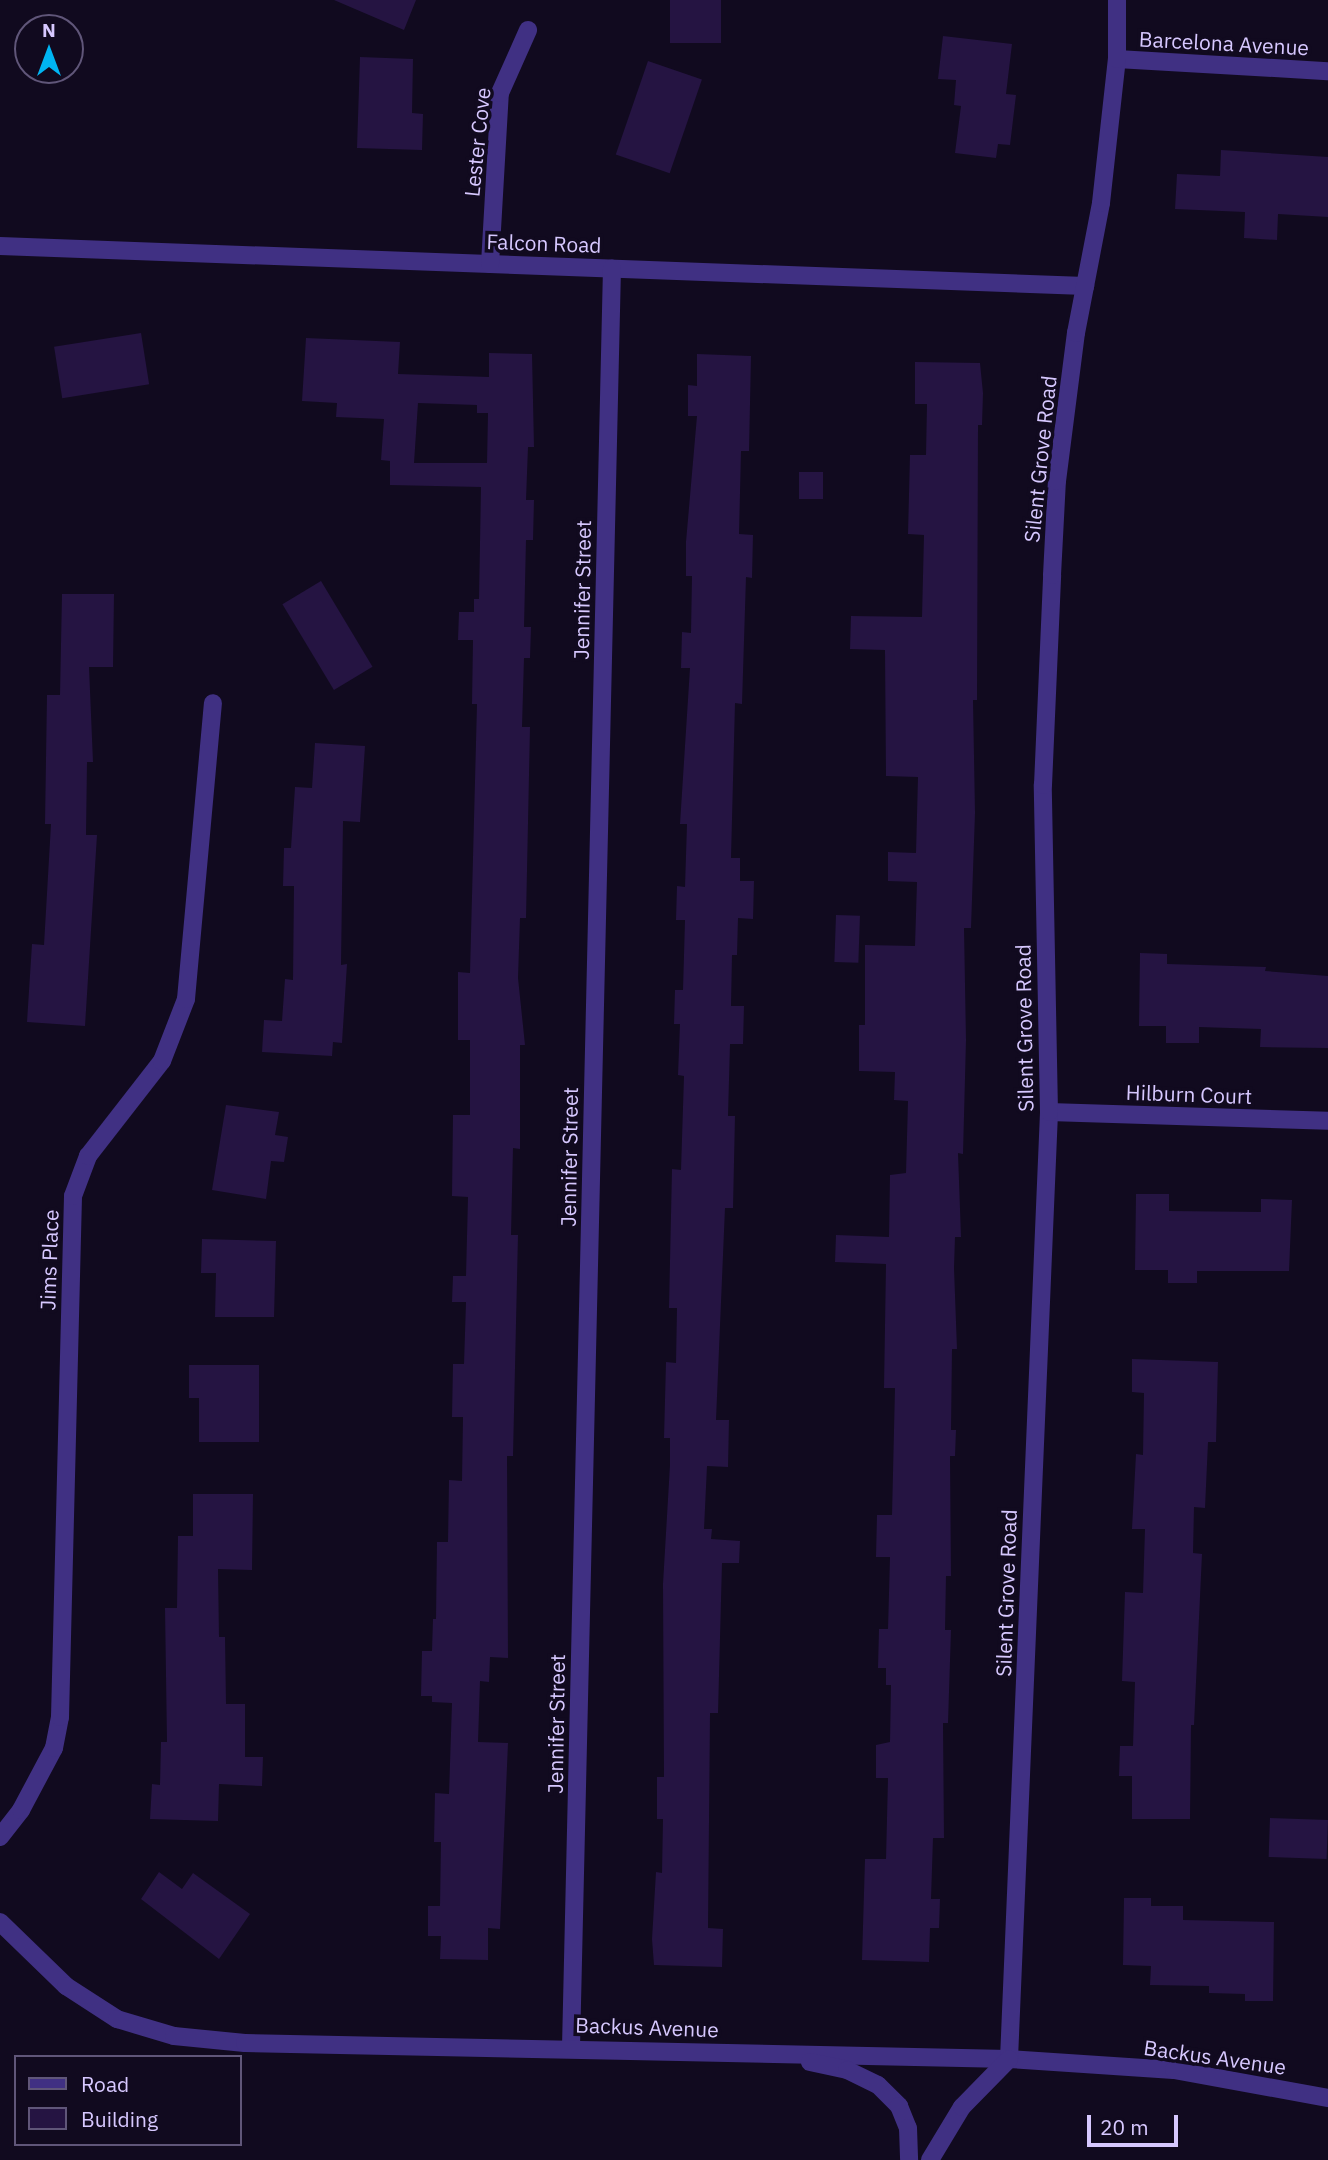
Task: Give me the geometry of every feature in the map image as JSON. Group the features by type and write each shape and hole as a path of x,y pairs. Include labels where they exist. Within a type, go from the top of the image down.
{"street":[{"name":"Silent Grove Road","path":"1009,2059 1049,1112 1043,785 1050,601 1057,481 1101,203 1116,59 1117,0"},
{"name":"Lester Cove","path":"490,264 500,93 528,30"},
{"name":"Barcelona Avenue","path":"1116,59 1328,71"},
{"name":"Falcon Road","path":"0,246 1086,286"},
{"name":"Jennifer Street","path":"571,2047 612,268"},
{"name":"Jims Place","path":"0,1838 54,1748 60,1717 74,1196 88,1156 162,1061 186,999 213,703"},
{"name":"Hilburn Court","path":"1049,1112 1328,1121"},
{"name":"Backus Avenue","path":"0,1922 66,1986 117,2019 174,2036 245,2042 571,2047 1009,2059 1174,2070 1328,2098"},
{"path":"762,2053 847,2070 878,2085 899,2106 908,2128 909,2160"},
{"path":"930,2160 962,2107 1009,2059"}],"building":[{"path":"334,0 416,0 404,30"},
{"path":"670,0 721,0 721,43 670,43"},
{"path":"943,36 1012,44 1006,94 1016,95 1010,145 998,144 996,158 955,153 961,106 954,105 956,80 938,79"},
{"path":"360,57 413,59 412,113 423,114 422,150 357,148"},
{"path":"648,61 702,80 670,173 616,155"},
{"path":"1221,150 1328,157 1328,217 1278,214 1277,240 1244,238 1245,212 1175,209 1177,174 1220,176"},
{"path":"141,333 149,384 62,398 54,347"},
{"path":"306,338 400,342 398,374 489,377 489,353 532,354 534,447 528,447 526,500 534,500 533,540 526,540 524,627 531,627 530,658 524,658 522,727 530,727 526,918 520,918 518,978 525,1045 520,1045 520,1149 513,1148 511,1235 518,1235 513,1456 507,1456 508,1658 490,1657 489,1682 480,1681 478,1742 508,1743 500,1929 488,1928 488,1960 440,1959 441,1936 428,1936 428,1906 440,1906 441,1842 434,1842 435,1793 449,1794 452,1703 432,1702 432,1696 421,1696 422,1651 432,1651 433,1619 436,1619 437,1542 448,1542 449,1480 462,1481 463,1417 452,1417 453,1364 464,1364 466,1302 452,1302 453,1276 466,1276 468,1197 452,1196 453,1115 470,1115 470,1040 458,1040 458,972 470,973 477,704 472,704 473,640 458,640 459,612 474,612 474,599 479,599 481,487 390,485 390,461 381,460 384,419 336,417 337,403 302,401","holes":["418,403 477,405 477,413 488,413 487,463 414,463"]},
{"path":"697,354 751,356 749,451 741,451 739,534 753,535 752,578 746,577 742,704 735,703 731,858 740,858 740,881 754,881 753,919 738,918 737,955 732,955 731,1006 744,1006 743,1044 730,1044 728,1116 735,1116 733,1208 725,1208 716,1420 729,1420 728,1467 707,1466 704,1529 712,1529 711,1539 740,1541 739,1563 722,1563 718,1713 710,1713 708,1928 723,1929 722,1967 654,1965 652,1939 656,1872 662,1873 663,1819 657,1819 657,1777 664,1777 663,1584 670,1465 670,1438 664,1438 666,1362 676,1363 677,1308 669,1308 672,1169 681,1170 684,1076 678,1075 680,1024 674,1024 675,990 683,990 685,920 676,920 677,886 685,887 687,824 680,824 690,668 681,668 682,632 691,633 692,576 686,576 686,542 697,416 688,416 688,385 697,386"},
{"path":"915,362 980,363 983,393 982,425 978,425 977,700 973,700 975,813 971,928 964,928 966,1040 963,1154 958,1153 961,1237 955,1237 954,1268 957,1349 952,1349 951,1430 956,1430 955,1456 950,1456 951,1576 946,1576 945,1630 951,1630 948,1723 943,1723 944,1838 933,1838 931,1899 940,1899 939,1928 930,1928 929,1962 862,1960 865,1859 886,1859 888,1778 876,1778 876,1745 890,1742 891,1685 886,1685 886,1668 878,1668 879,1629 888,1629 890,1557 876,1557 877,1515 892,1515 895,1388 884,1388 886,1264 835,1262 836,1235 889,1237 890,1175 906,1173 908,1101 894,1100 895,1072 859,1071 859,1025 865,1025 865,945 915,946 917,882 888,881 888,852 916,853 918,777 886,776 885,650 850,649 851,616 922,617 924,535 908,534 910,455 926,455 927,404 915,404"},
{"path":"799,472 823,472 823,499 799,499"},
{"path":"321,581 373,667 334,690 282,604"},
{"path":"62,594 114,594 113,667 89,667 93,762 87,762 86,835 97,835 85,1026 27,1022 32,944 44,945 51,824 45,824 47,695 60,695"},
{"path":"315,743 365,746 360,822 343,821 341,965 347,964 342,1043 333,1042 332,1056 262,1052 264,1020 282,1021 285,979 293,980 294,886 283,886 284,848 291,848 295,787 312,788"},
{"path":"836,915 860,916 858,963 834,962"},
{"path":"1140,953 1167,954 1167,964 1266,967 1265,971 1328,976 1328,1048 1260,1047 1261,1029 1199,1027 1199,1043 1166,1043 1166,1026 1139,1026"},
{"path":"226,1105 279,1112 275,1135 288,1137 284,1162 271,1161 266,1199 212,1190"},
{"path":"1136,1194 1169,1194 1169,1211 1261,1212 1261,1199 1292,1200 1289,1271 1197,1271 1197,1283 1168,1283 1168,1270 1135,1270"},
{"path":"202,1239 276,1241 274,1317 215,1317 216,1273 201,1273"},
{"path":"1132,1359 1218,1362 1216,1442 1208,1442 1205,1508 1194,1507 1193,1553 1202,1554 1194,1725 1191,1725 1190,1819 1132,1819 1132,1776 1119,1776 1120,1746 1133,1746 1135,1682 1122,1681 1125,1592 1143,1593 1145,1529 1132,1529 1136,1454 1143,1455 1144,1393 1132,1392"},
{"path":"189,1365 259,1365 259,1442 199,1442 199,1398 189,1398"},
{"path":"193,1494 253,1494 252,1570 218,1569 219,1637 225,1637 226,1704 245,1704 245,1757 263,1757 262,1786 219,1784 218,1821 150,1819 152,1784 160,1785 161,1742 167,1742 165,1608 177,1608 178,1536 193,1536"},
{"path":"1270,1818 1328,1820 1327,1859 1269,1857"},
{"path":"159,1872 182,1889 193,1873 250,1914 219,1959 141,1899"},
{"path":"1124,1898 1151,1898 1151,1906 1183,1906 1183,1920 1274,1922 1273,2001 1245,2001 1245,1994 1209,1993 1209,1986 1150,1985 1151,1966 1123,1965"}]}
